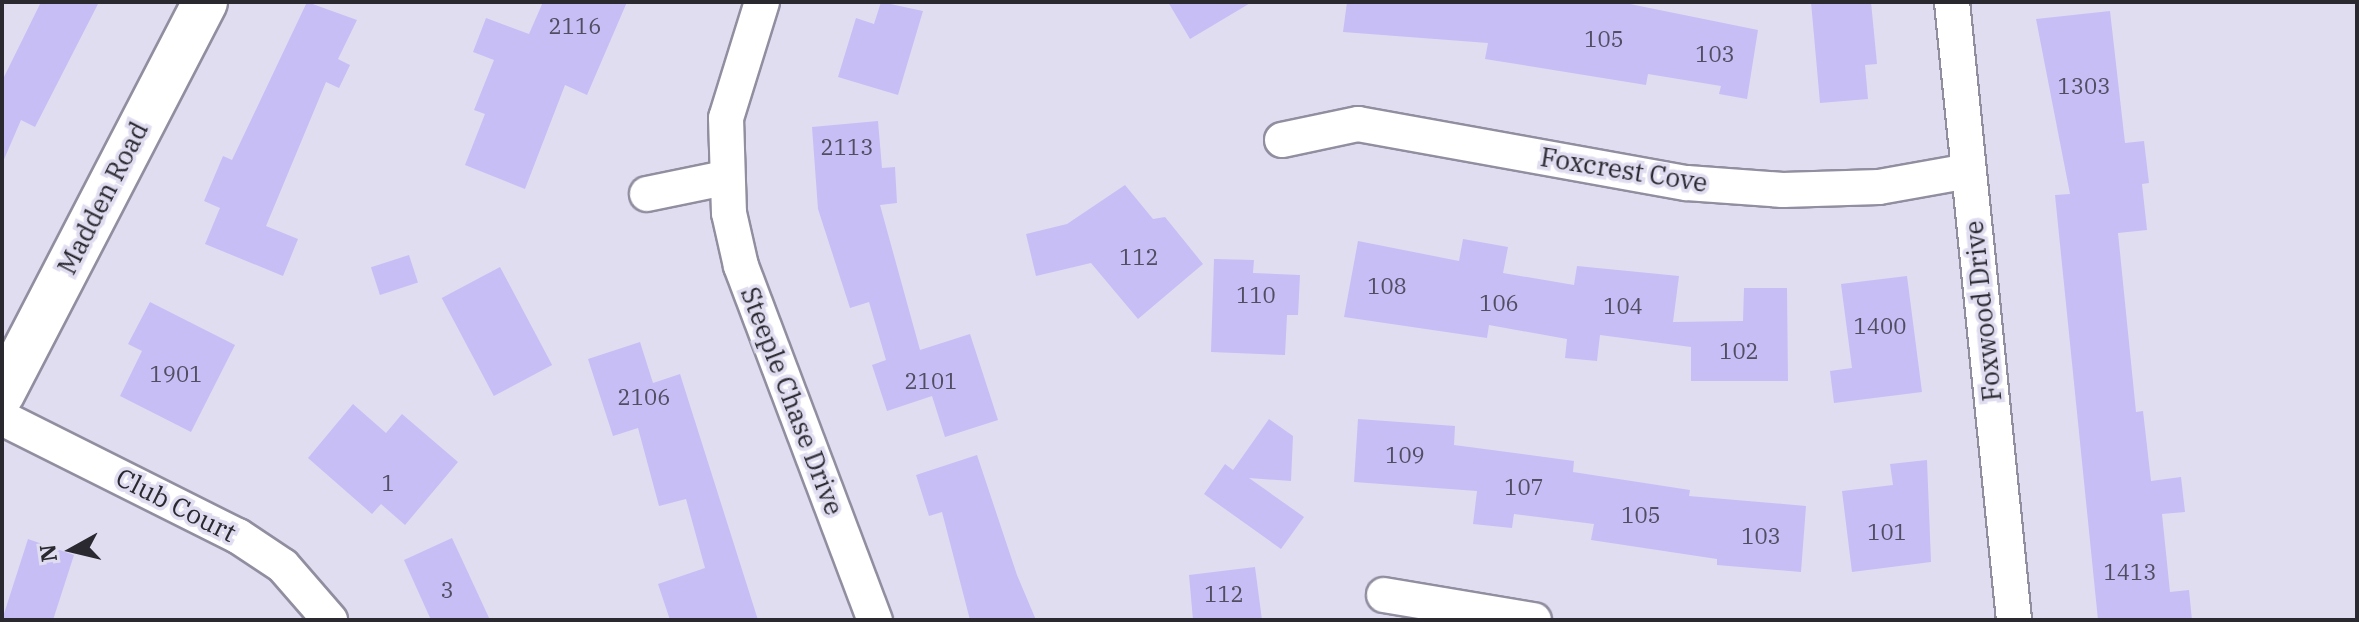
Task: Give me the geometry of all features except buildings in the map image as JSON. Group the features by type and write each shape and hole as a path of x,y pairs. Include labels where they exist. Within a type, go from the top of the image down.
{"street":[{"name":"Madden Road","path":"2,394 205,2"},
{"name":"Steeple Chase Drive","path":"762,2 735,75 724,178 741,266 875,620"},
{"name":"Foxwood Drive","path":"1952,2 2014,620"},
{"name":"Foxcrest Cove","path":"1282,140 1358,124 1687,183 1783,190 1879,187 1969,171"},
{"path":"647,194 724,178"},
{"name":"Club Court","path":"2,418 238,536 283,566 330,620"},
{"path":"1384,595 1534,620"}]}
